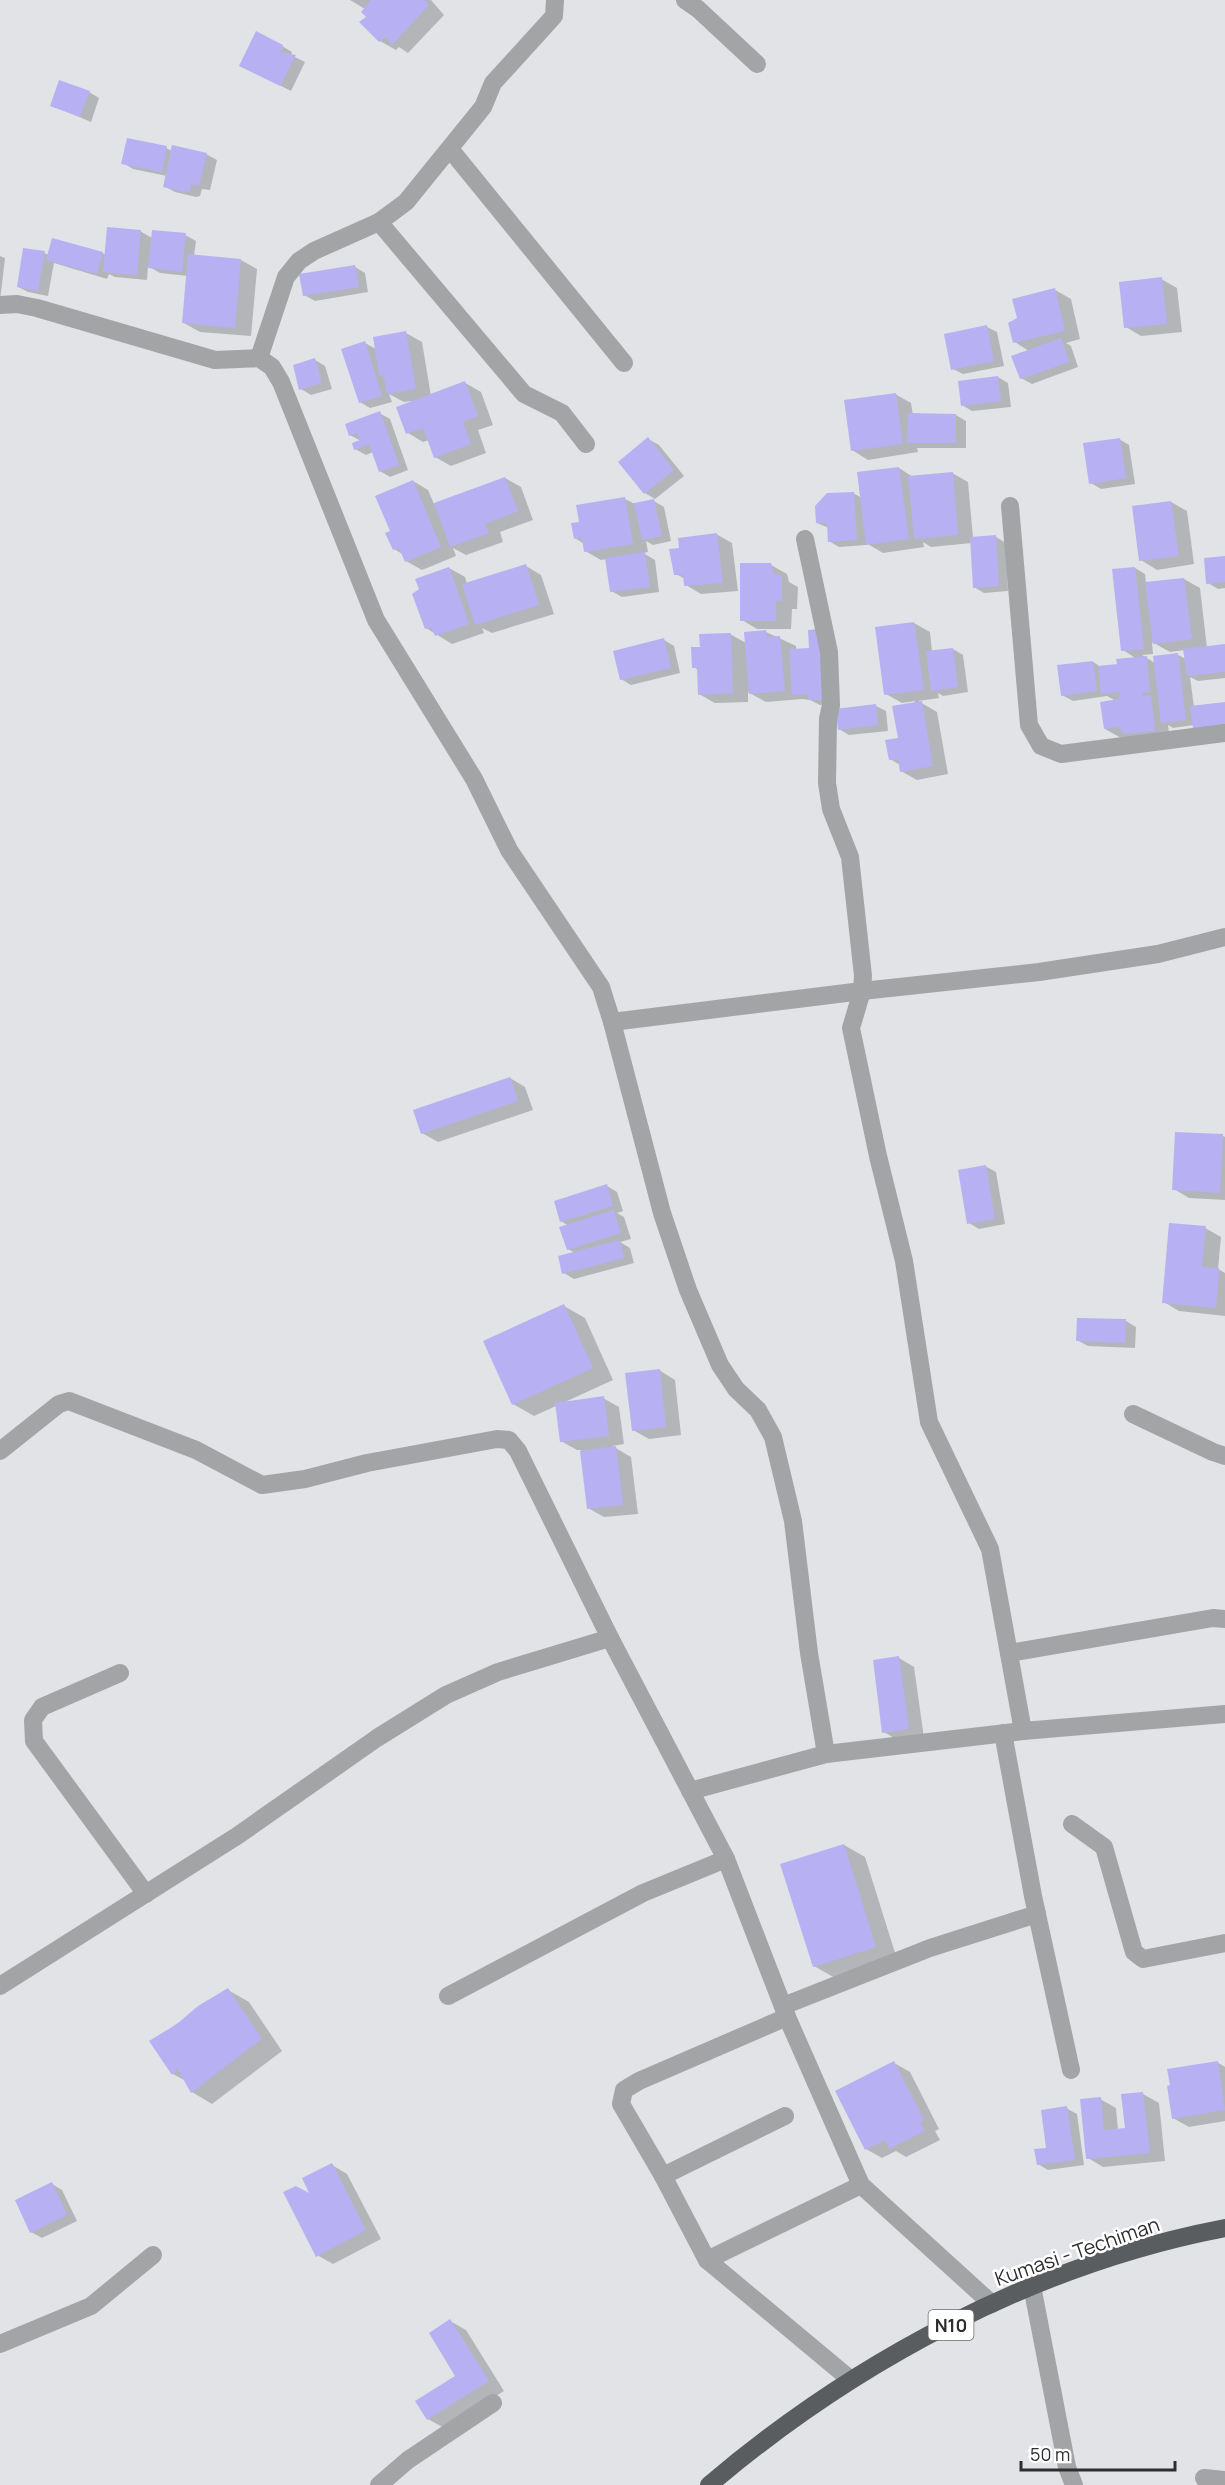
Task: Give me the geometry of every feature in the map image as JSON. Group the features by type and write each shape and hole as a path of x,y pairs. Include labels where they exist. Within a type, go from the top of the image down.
{"highway":[{"name":"Kumasi - Techiman","path":"709,2485 792,2421 851,2380 993,2304 1032,2286 1133,2250 1225,2228"}],"street":[{"path":"259,358 286,277 299,261 314,251 379,222 406,202 483,107 493,83 554,16 555,0"},
{"path":"685,0 698,9 757,64"},
{"path":"450,149 624,363"},
{"path":"379,222 524,394 562,413 585,444"},
{"path":"0,305 17,304 37,308 215,360 259,358 272,367 281,382 376,620 474,779 509,850 601,987 662,1213 695,1308 720,1365 736,1389 758,1410 773,1437 793,1521 809,1653 826,1754"},
{"path":"1010,506 1029,725 1041,746 1061,754 1225,733"},
{"path":"805,539 828,641 832,685 828,719 827,783 831,808 850,857 863,976 862,991 851,1028 878,1156 904,1261 928,1422 990,1549 1023,1731"},
{"path":"612,1022 1040,972 1158,954 1225,937"},
{"path":"0,1451 59,1404 69,1401 196,1450 262,1485 305,1479 367,1463 486,1441 509,1440 518,1451 610,1638 726,1859 785,2012 861,2185 993,2304"},
{"path":"1133,1414 1225,1456"},
{"path":"1009,1653 1213,1618 1225,1619"},
{"path":"0,1986 237,1836 377,1738 446,1695 498,1672 610,1638"},
{"path":"120,1673 42,1707 33,1720 34,1741 146,1894"},
{"path":"690,1791 826,1754 1003,1733 1225,1714"},
{"path":"1003,1733 1037,1914 1071,2070"},
{"path":"1072,1824 1104,1847 1134,1952 1143,1959 1225,1943"},
{"path":"448,1996 643,1893 726,1859"},
{"path":"851,2380 707,2260 663,2176 621,2104 624,2090 785,2012 930,1948 1037,1914"},
{"path":"663,2176 785,2116"},
{"path":"707,2260 861,2185"},
{"path":"0,2344 91,2306 153,2255"},
{"path":"1032,2286 1067,2467 1074,2485"},
{"path":"379,2485 408,2460 493,2403"},
{"path":"1204,2478 1225,2480"}],"building":[{"path":"371,0 425,0 429,5 392,45 386,37 379,42 359,22 366,17 361,12"},
{"path":"256,31 283,45 281,52 296,55 280,86 239,66"},
{"path":"59,80 90,91 80,117 50,106"},
{"path":"127,138 167,146 162,172 121,164"},
{"path":"172,145 207,153 199,186 191,184 190,191 184,192 163,187"},
{"path":"107,227 141,230 137,275 103,272"},
{"path":"152,230 186,233 182,272 148,268"},
{"path":"52,238 103,252 97,274 46,260"},
{"path":"23,248 45,251 38,291 17,287"},
{"path":"188,254 241,259 235,328 182,323"},
{"path":"355,265 359,287 303,296 299,274"},
{"path":"1162,277 1167,324 1124,328 1119,282"},
{"path":"1055,288 1065,331 1013,343 1008,323 1017,318 1012,299"},
{"path":"987,325 994,361 951,370 944,334"},
{"path":"406,331 416,389 387,394 384,377 379,375 373,337"},
{"path":"1061,338 1069,362 1020,379 1011,356"},
{"path":"365,341 382,396 359,403 341,349"},
{"path":"315,358 322,383 299,390 293,365"},
{"path":"998,376 1001,401 961,406 958,381"},
{"path":"465,381 478,416 463,422 471,444 434,458 423,428 406,434 396,407"},
{"path":"896,393 903,444 851,451 844,400"},
{"path":"380,411 399,465 379,472 369,444 354,450 352,443 360,440 357,433 349,436 345,424"},
{"path":"908,413 956,414 956,443 907,443"},
{"path":"648,437 674,470 644,494 618,462"},
{"path":"1120,438 1126,478 1089,484 1083,443"},
{"path":"899,467 909,539 866,545 857,472"},
{"path":"953,472 958,535 914,539 908,476"},
{"path":"505,477 518,511 485,524 489,533 450,547 434,503"},
{"path":"413,480 441,547 405,562 399,548 393,550 385,533 390,531 375,496"},
{"path":"854,492 857,540 828,542 827,523 816,523 815,506 827,493"},
{"path":"625,497 633,544 584,552 582,538 574,539 571,523 579,522 576,505"},
{"path":"654,499 662,536 642,540 634,503"},
{"path":"1171,501 1179,556 1139,561 1132,506"},
{"path":"717,533 723,583 684,586 683,575 674,575 669,549 679,548 678,538"},
{"path":"996,535 999,586 973,588 970,537"},
{"path":"645,552 650,587 610,592 605,558"},
{"path":"1225,556 1225,582 1206,584 1204,558"},
{"path":"740,563 771,563 774,574 782,576 782,601 776,601 776,621 740,621"},
{"path":"526,564 539,605 475,625 462,584"},
{"path":"449,567 469,624 435,636 431,627 425,629 412,594 419,589 415,579"},
{"path":"1135,567 1144,649 1121,651 1112,569"},
{"path":"1184,578 1192,639 1153,644 1145,582"},
{"path":"914,622 924,690 884,695 875,627"},
{"path":"819,629 824,700 809,700 808,694 792,695 789,649 809,648 808,630"},
{"path":"766,630 767,637 780,636 785,691 749,694 744,632"},
{"path":"731,633 733,693 698,695 697,668 692,668 691,647 700,647 699,634"},
{"path":"664,638 671,668 620,680 613,651"},
{"path":"1225,644 1225,672 1187,676 1183,649"},
{"path":"953,648 958,687 931,691 926,651"},
{"path":"1178,653 1186,720 1161,723 1153,656"},
{"path":"1147,656 1150,692 1142,693 1142,696 1151,695 1155,731 1123,734 1120,727 1104,729 1100,702 1119,699 1120,692 1101,694 1098,666 1117,664 1116,659"},
{"path":"1093,661 1097,691 1061,696 1057,665"},
{"path":"922,701 933,766 900,772 898,759 889,760 885,740 898,738 892,706"},
{"path":"1225,702 1225,725 1193,729 1190,706"},
{"path":"876,704 878,725 838,730 835,709"},
{"path":"510,1077 518,1101 421,1134 413,1110"},
{"path":"1175,1132 1223,1134 1220,1193 1172,1190"},
{"path":"986,1165 995,1219 967,1224 958,1170"},
{"path":"607,1184 613,1206 560,1222 554,1201"},
{"path":"614,1210 621,1233 567,1250 559,1227"},
{"path":"1169,1223 1206,1226 1202,1267 1219,1268 1216,1308 1162,1303"},
{"path":"620,1240 624,1258 562,1274 558,1256"},
{"path":"564,1304 593,1368 512,1405 483,1341"},
{"path":"1077,1318 1126,1319 1125,1343 1076,1341"},
{"path":"660,1369 666,1427 632,1431 625,1373"},
{"path":"604,1396 609,1436 560,1442 555,1403"},
{"path":"616,1446 623,1505 587,1509 580,1451"},
{"path":"899,1656 909,1729 882,1733 873,1660"},
{"path":"844,1844 876,1947 813,1967 780,1864"},
{"path":"228,1988 262,2039 191,2093 177,2068 172,2075 149,2041"},
{"path":"894,2061 924,2120 920,2122 925,2131 889,2149 885,2140 865,2150 835,2091"},
{"path":"1218,2061 1225,2110 1172,2119 1167,2069"},
{"path":"1143,2092 1150,2153 1086,2159 1080,2099 1101,2097 1104,2130 1125,2128 1121,2094"},
{"path":"1067,2106 1075,2160 1037,2165 1034,2149 1046,2148 1041,2110"},
{"path":"332,2163 366,2230 316,2257 283,2192 296,2186 309,2193 302,2178"},
{"path":"52,2182 67,2215 30,2233 15,2200"},
{"path":"450,2319 489,2381 427,2420 415,2401 455,2376 429,2333"}]}
